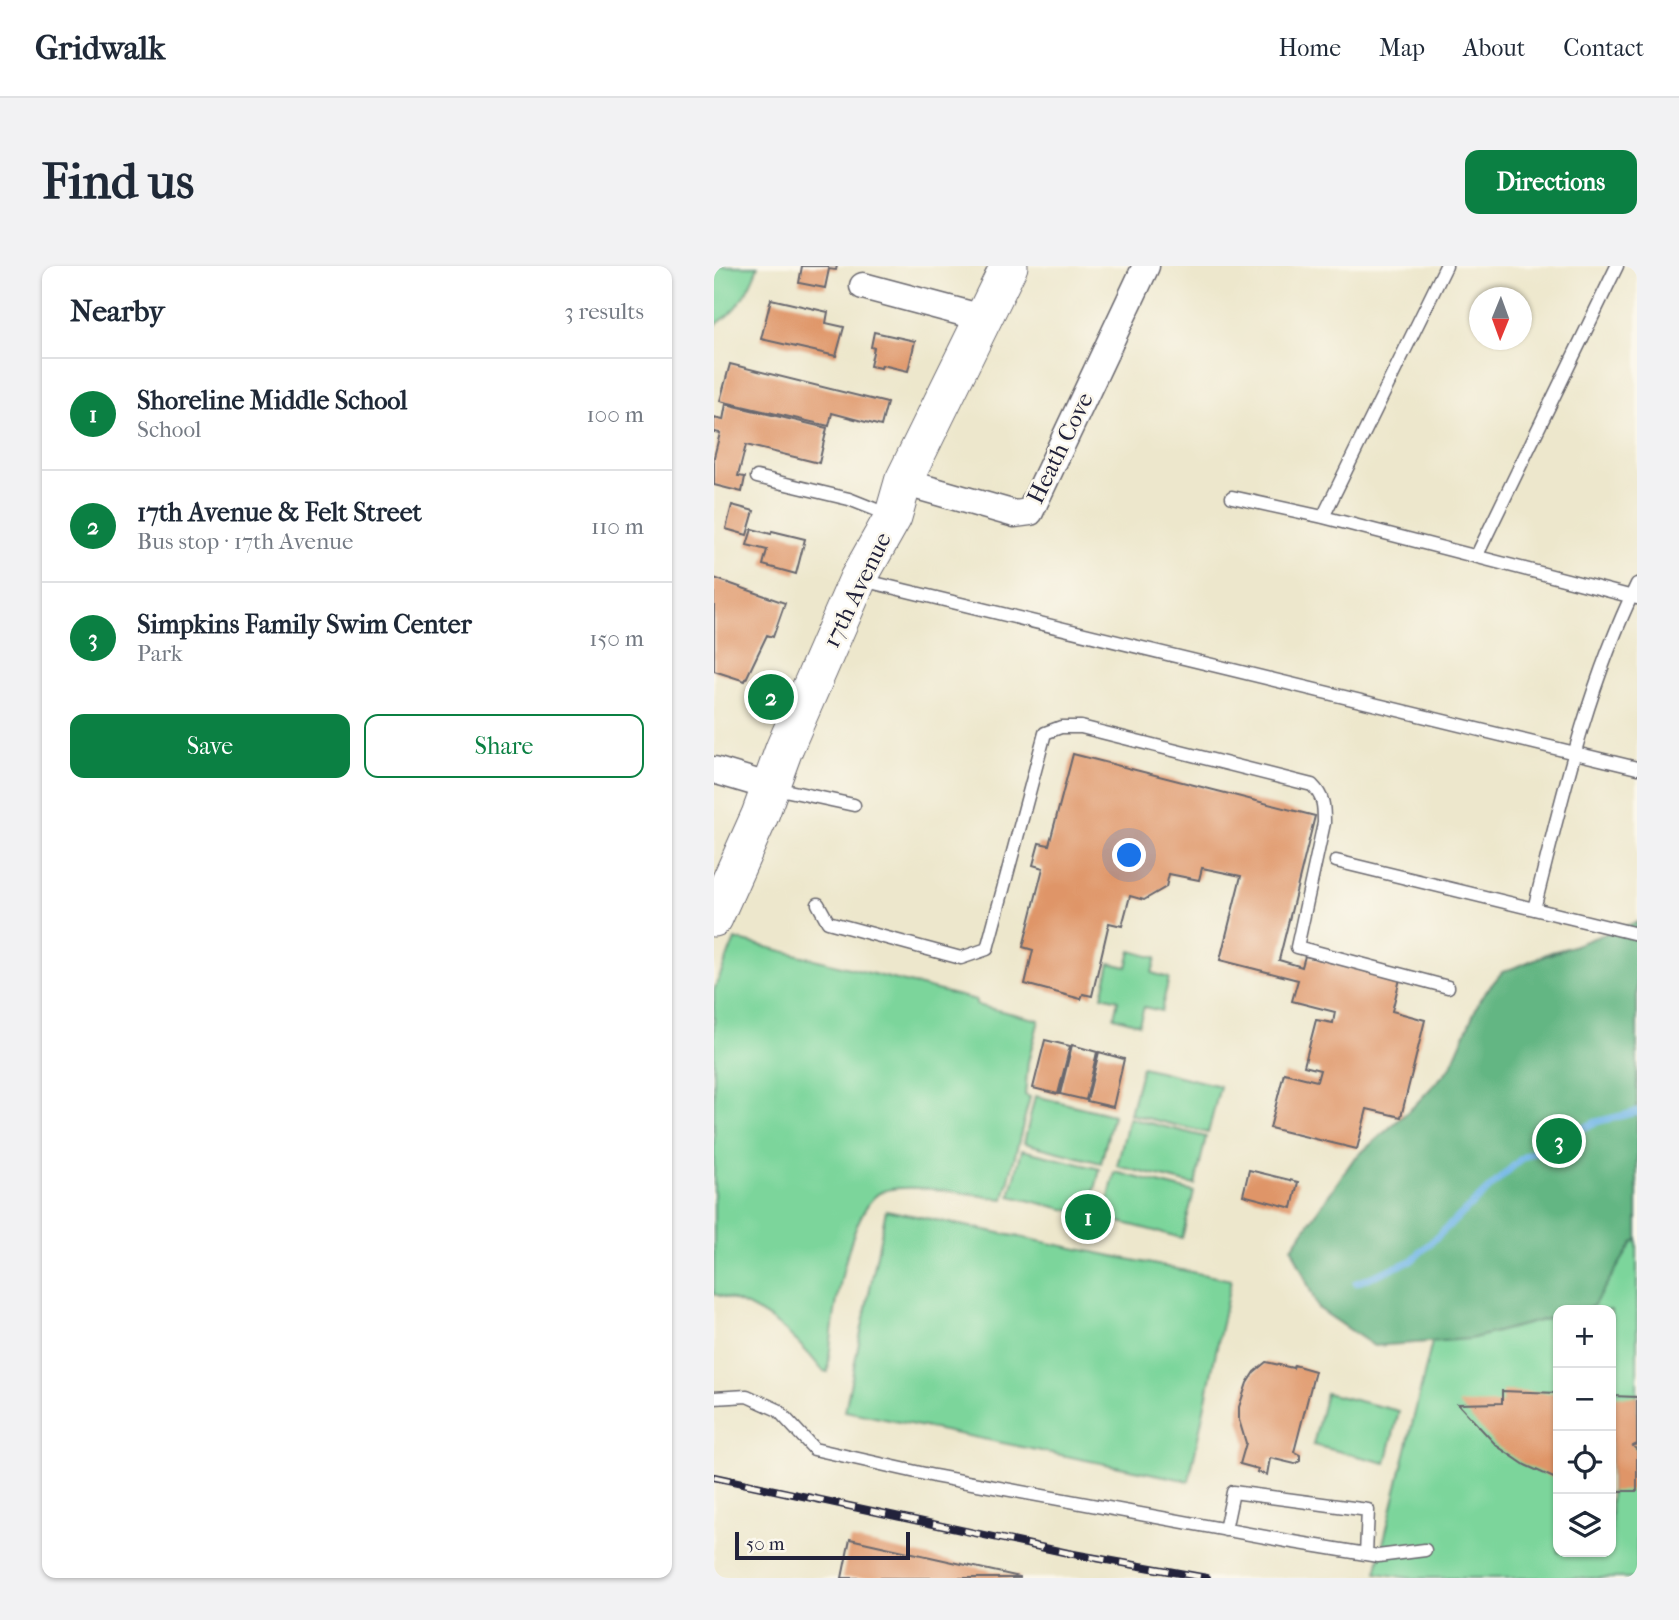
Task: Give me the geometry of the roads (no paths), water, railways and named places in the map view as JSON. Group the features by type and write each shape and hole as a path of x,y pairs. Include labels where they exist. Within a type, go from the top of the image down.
{"main road":[{"name":"17th Avenue","path":"714,918 858,579 892,517 903,482 1009,266"}],"street":[{"name":"Heath Cove","path":"903,482 1015,514 1030,512 1146,266"},
{"path":"863,286 983,318"},
{"path":"714,770 771,787"}],"lane":[{"path":"1323,517 1446,266"},
{"path":"1477,555 1617,266"},
{"path":"757,477 849,499 892,517"},
{"path":"1232,497 1477,555 1634,598"},
{"path":"858,579 1637,768"},
{"path":"1534,909 1573,751 1600,669 1634,598 1637,584"},
{"path":"818,904 828,922 961,958 987,949 1045,733 1061,727 1081,727 1312,785 1321,794 1324,803 1324,823 1297,947 1448,987"},
{"path":"771,787 854,805"},
{"path":"1336,861 1637,933"},
{"path":"714,1398 747,1396 778,1410 814,1449 934,1476 1378,1556 1425,1550"},
{"path":"1225,1530 1233,1492 1368,1510 1366,1553"}],"waterway":[{"path":"1356,1283 1411,1261 1522,1158 1596,1122 1637,1112"}],"railway":[{"path":"714,1477 1068,1553 1207,1578"}],"place":[{"name":"17th Avenue & Felt Street","path":"771,697"},
{"name":"Simpkins Family Swim Center","path":"1559,1141"},
{"name":"Shoreline Middle School","path":"1088,1217"}]}
